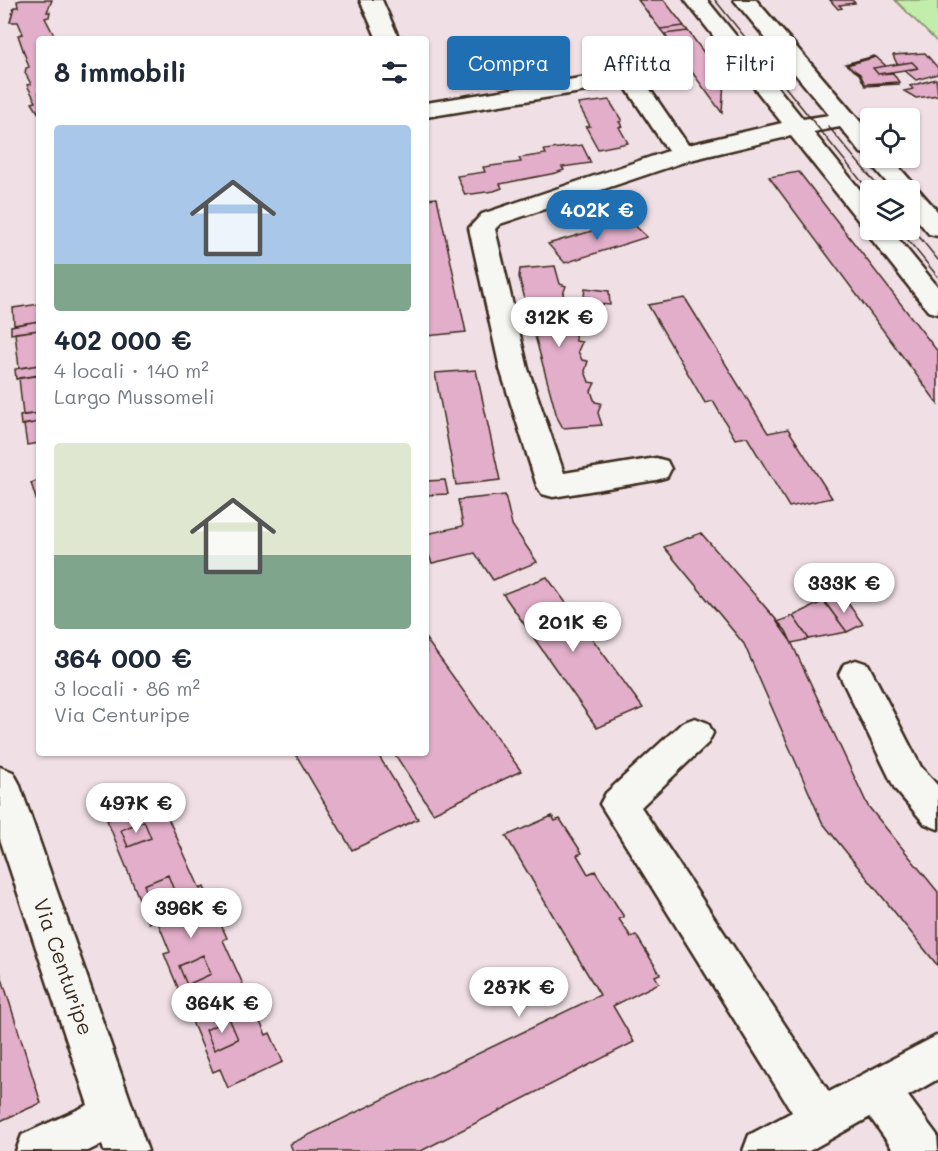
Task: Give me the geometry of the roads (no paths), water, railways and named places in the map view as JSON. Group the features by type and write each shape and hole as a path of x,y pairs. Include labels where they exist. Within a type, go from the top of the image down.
{"street":[{"path":"371,0 387,36"},
{"path":"696,0 860,206"},
{"path":"745,0 860,135"},
{"path":"429,110 630,77 682,154"},
{"path":"656,469 553,486 514,369 482,228 491,219 682,154 797,127 846,119"},
{"path":"887,168 897,180"},
{"path":"920,206 938,228"},
{"path":"886,240 938,305"},
{"path":"856,674 908,778 938,813"},
{"path":"695,734 619,804 822,1120"},
{"name":"Via Centuripe","path":"0,783 120,1134"},
{"path":"765,1151 938,1056"},
{"path":"877,1089 921,1151"},
{"path":"38,1151 120,1134"}],"tram line":[{"path":"715,0 860,180"},
{"path":"828,126 873,180"},
{"path":"920,238 938,260"},
{"path":"908,240 938,277"}]}
